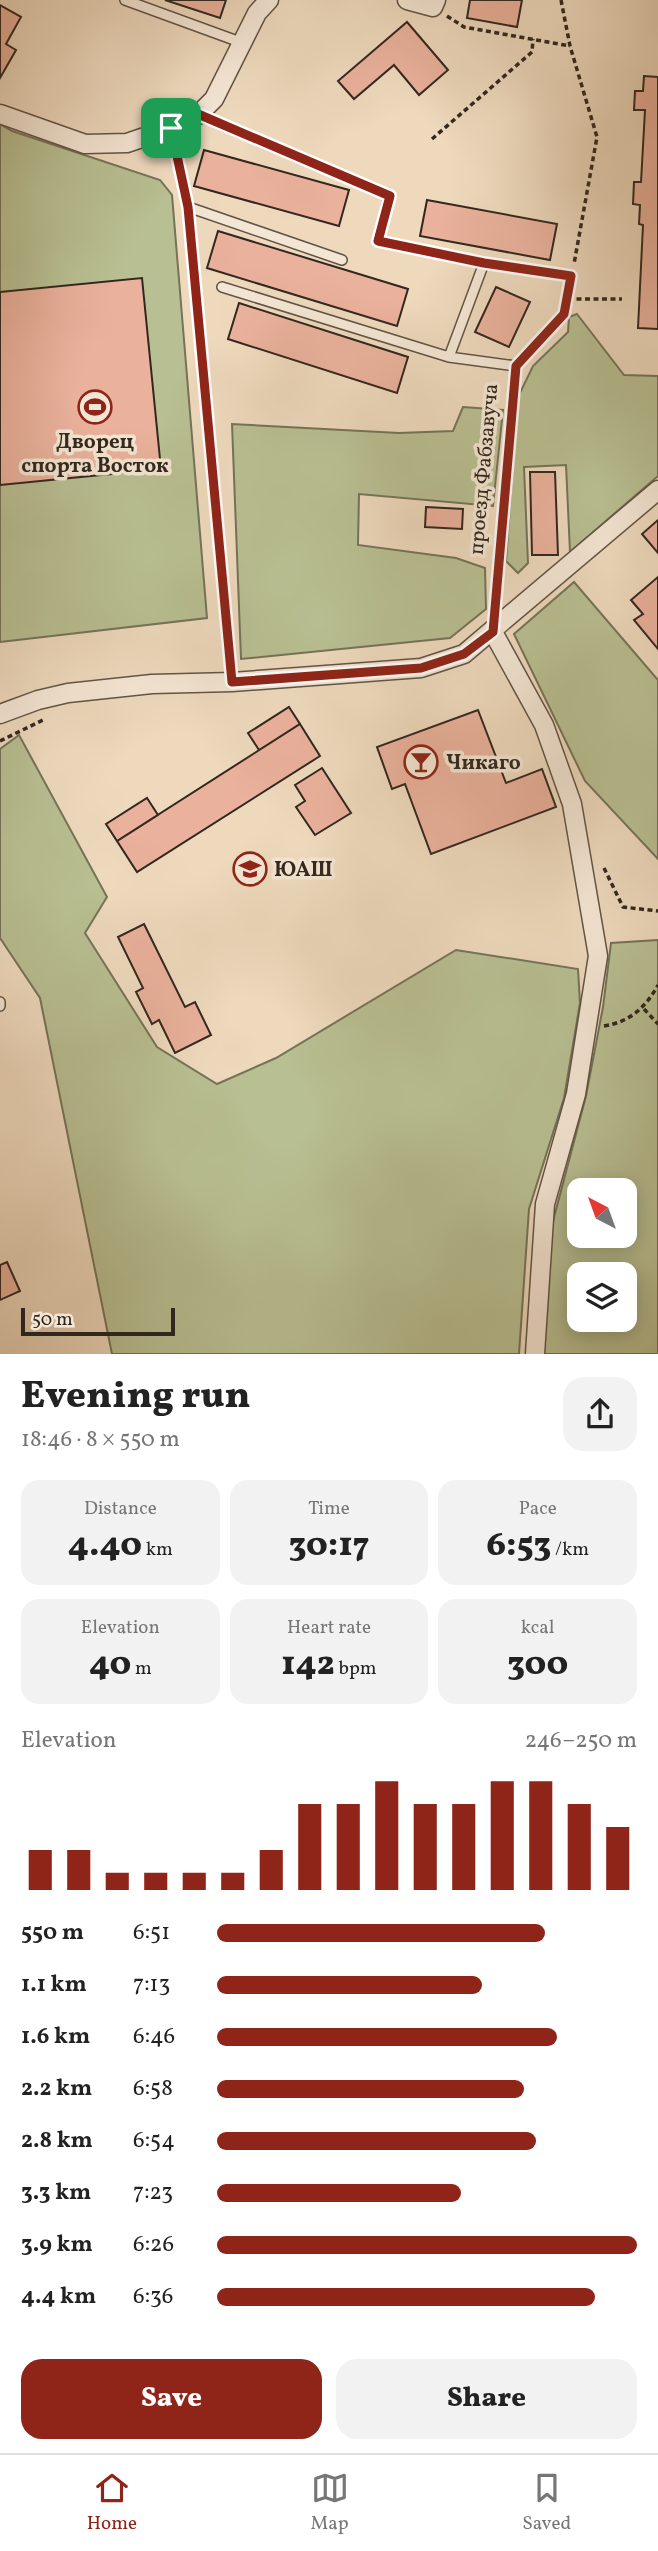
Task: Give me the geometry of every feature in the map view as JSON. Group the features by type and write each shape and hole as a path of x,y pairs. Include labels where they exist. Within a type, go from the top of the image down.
{"street":[{"path":"0,114 85,144 127,144 171,128 198,114 214,99 240,42 257,13 270,0"},
{"path":"407,0 435,4"},
{"path":"0,714 37,700 68,693 152,684 232,682 421,668 464,654 658,490"},
{"path":"493,632 544,725 572,804 598,956 576,1094 545,1205 535,1354"}],"lane":[{"path":"125,0 240,42"},
{"path":"198,114 390,196 378,241 484,263 571,276"},
{"path":"171,128 188,207 232,682"},
{"path":"188,207 342,260"},
{"path":"449,357 484,263"},
{"path":"222,288 449,357 516,366"}],"path":[{"name":"проезд Фабзавуча","path":"493,632 516,366 564,314 597,137 570,46 561,0"},
{"path":"435,4 464,27 570,46"},
{"path":"432,139 532,52 533,39"},
{"path":"568,299 622,299"},
{"path":"0,741 47,718"},
{"path":"600,861 623,907 658,911"},
{"path":"587,1029 616,1024 644,1009 658,985"},
{"path":"644,1009 658,1024"}],"green space":[{"name":"Дворец спорта Восток","path":"0,124 12,131 160,180 172,195 207,618 0,642"},
{"path":"577,314 624,375 658,376 658,476 570,552 566,465 524,467 528,563 518,573 506,561 518,397 533,366 568,332 569,317"},
{"path":"463,407 503,410 493,506 359,494 358,545 456,558 485,568 486,609 450,638 241,659 232,424 399,433 453,431"},
{"path":"574,582 658,680 658,859 585,781 514,634"},
{"path":"19,735 107,897 85,933 157,1047 217,1084 276,1058 456,950 578,969 580,1003 564,1098 529,1209 519,1354 112,1354 40,998 0,938 0,749"},
{"path":"658,940 658,1354 543,1354 552,1225 586,1096 603,1007 611,943"}],"building":[{"path":"165,0 226,0 220,18"},
{"path":"470,0 522,0 517,27 467,18"},
{"path":"0,5 21,17 6,44 16,50 0,78"},
{"path":"407,22 448,70 419,95 394,65 354,99 338,81"},
{"path":"644,76 658,77 658,329 638,328 643,225 639,224 640,205 633,204 634,182 641,182 645,110 634,110 635,91 643,91"},
{"path":"204,150 349,190 339,226 194,186"},
{"path":"427,200 557,224 550,260 420,236"},
{"path":"218,231 408,289 397,326 207,268"},
{"path":"142,278 161,469 0,485 0,292"},
{"path":"496,287 530,302 509,347 475,332"},
{"path":"239,303 408,357 397,393 228,339"},
{"path":"530,472 555,472 558,555 532,555"},
{"path":"426,507 463,509 462,529 425,527"},
{"path":"658,520 658,553 642,534"},
{"path":"658,577 658,649 634,620 643,614 631,600"},
{"path":"289,707 300,724 259,750 248,733"},
{"path":"478,710 506,783 542,769 556,807 431,854 405,784 392,789 377,747"},
{"path":"300,724 320,756 137,872 117,841"},
{"path":"322,768 351,813 315,835 296,807 305,801 295,785"},
{"path":"147,798 158,815 117,841 106,824"},
{"path":"144,924 185,1007 195,1002 211,1035 175,1053 159,1020 152,1024 136,992 143,988 118,937"},
{"path":"7,1262 20,1291 0,1300 0,1265"}],"place":[{"name":"Дворец спорта Восток","path":"95,407"},
{"name":"Чикаго","path":"421,762"},
{"name":"ЮАШ","path":"250,869"}],"route":[{"path":"198,114 390,196 378,241 484,263 571,276 564,314 516,366 493,632 464,654 421,668 232,682 188,207 171,128 198,114"}]}
